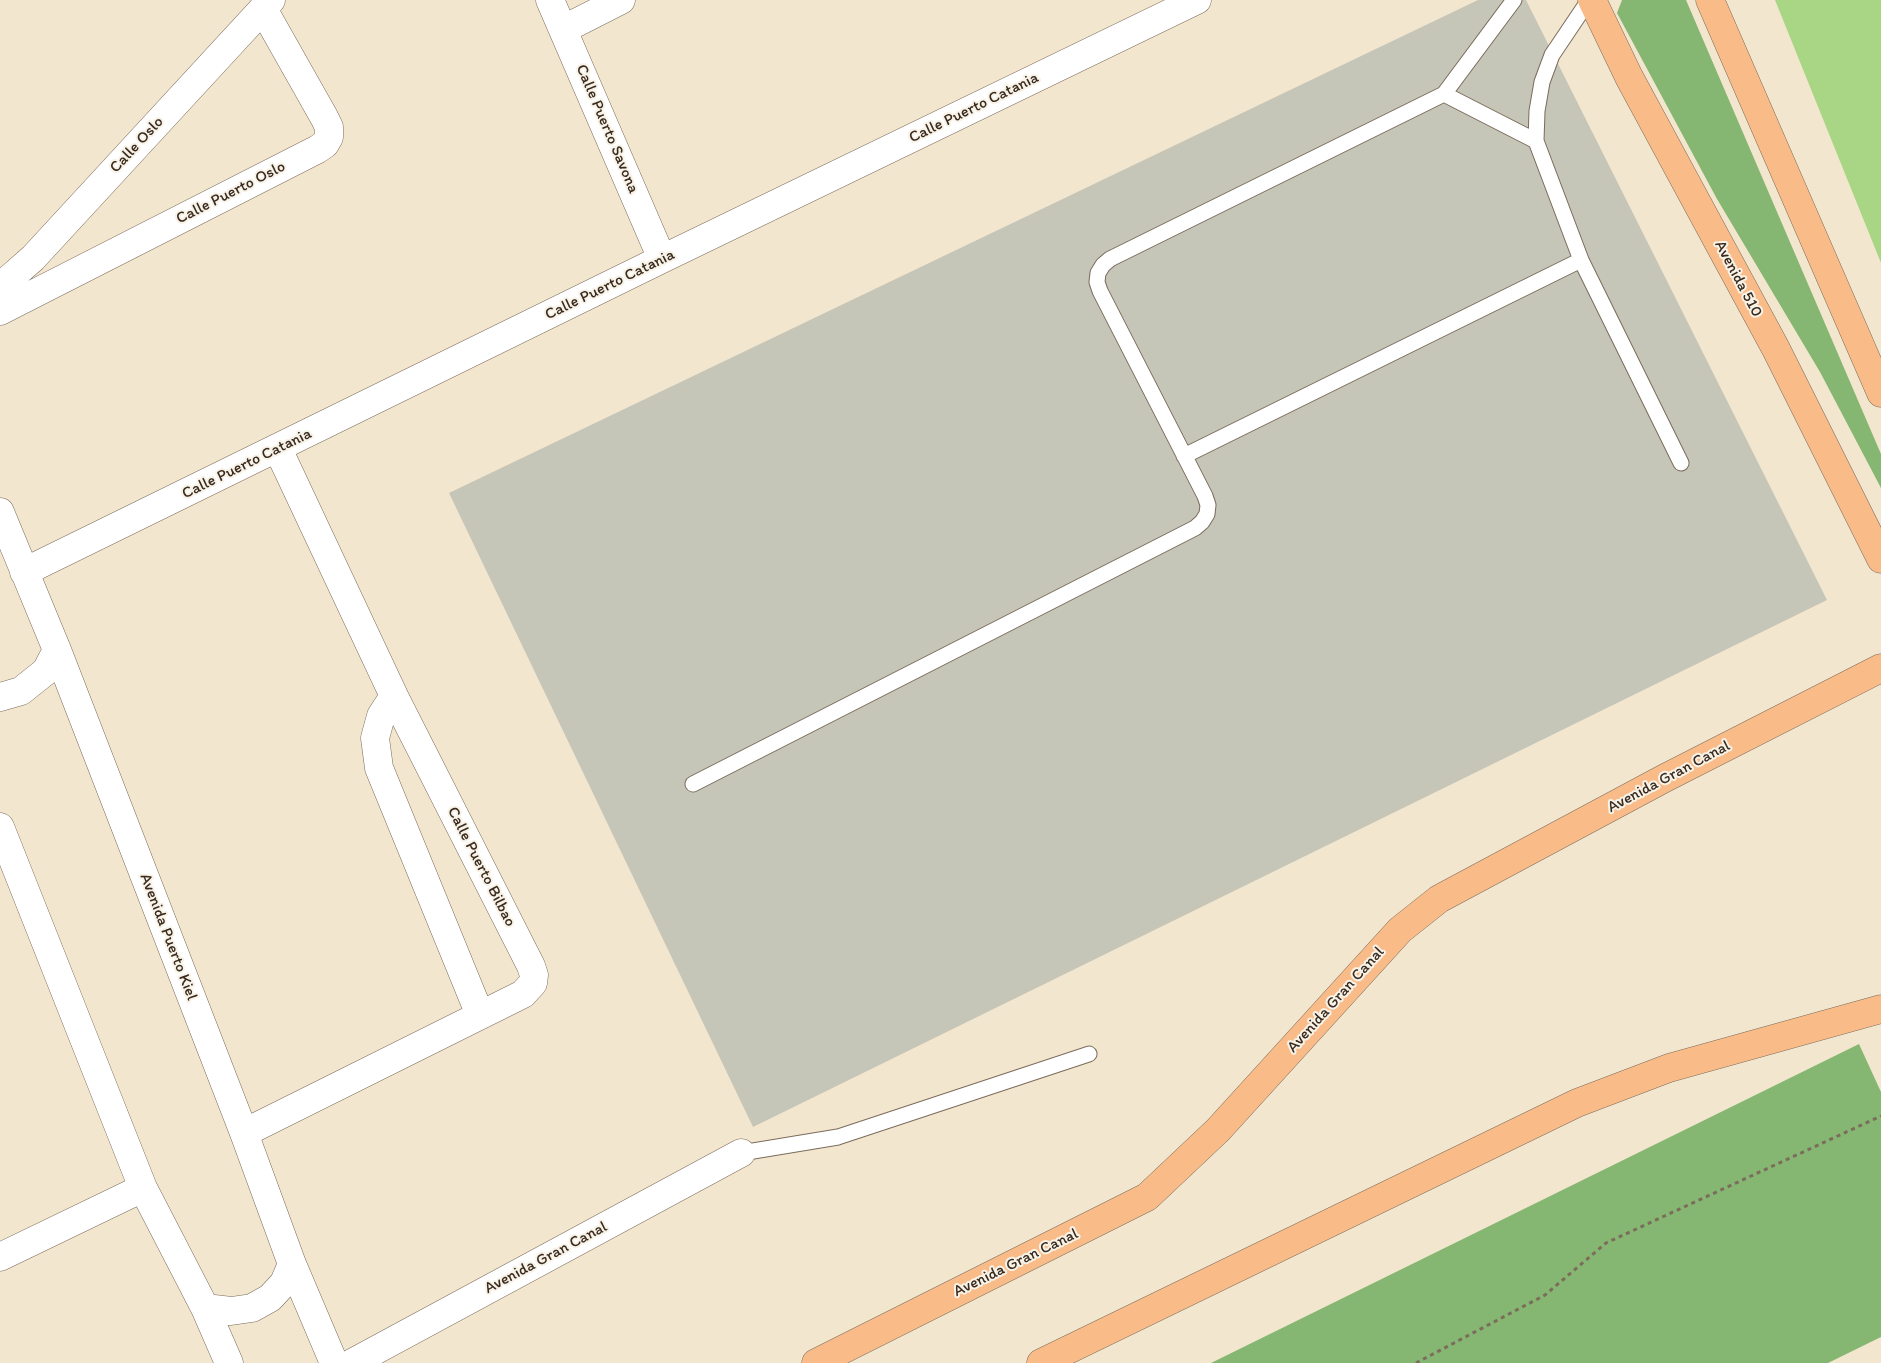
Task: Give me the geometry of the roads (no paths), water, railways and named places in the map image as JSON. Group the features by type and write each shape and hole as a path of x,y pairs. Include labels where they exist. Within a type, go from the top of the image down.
{"main road":[{"name":"Avenida 510","path":"1591,0 1629,77 1776,349 1881,559"},
{"path":"1710,0 1873,360 1881,393"},
{"name":"Avenida Gran Canal","path":"816,1363 1147,1197 1218,1130 1400,930 1439,899 1664,778 1881,668"},
{"path":"1041,1363 1577,1103 1669,1068 1881,1008"}],"street":[{"name":"Calle Puerto Savona","path":"550,0 662,259"},
{"path":"564,29 620,0"},
{"name":"Calle Puerto Catania","path":"24,572 662,259 1197,0"},
{"name":"Calle Oslo","path":"0,287 33,258 267,4"},
{"name":"Calle Puerto Oslo","path":"0,311 325,144 329,137 329,127 267,4"},
{"name":"Calle Puerto Bilbao","path":"244,1133 523,994 533,983 534,974 394,696 278,449"},
{"name":"Avenida Puerto Kiel","path":"0,512 5,537 24,572 57,650 244,1133 292,1264 334,1363"},
{"path":"0,697 21,691 46,671 57,650"},
{"path":"394,696 381,716 375,738 379,768 480,1015"},
{"path":"0,826 143,1188 205,1308 229,1363"},
{"name":"Avenida Gran Canal","path":"352,1363 741,1153"},
{"path":"0,1257 143,1188"},
{"path":"205,1308 231,1311 252,1308 270,1298 284,1283 292,1264"}],"lane":[{"path":"693,784 1195,528 1202,522 1207,514 1208,505 1205,496 1100,291 1097,282 1098,273 1110,259 1444,94 1514,0"},
{"path":"1591,0 1552,55 1540,92 1536,141 1581,260 1681,463"},
{"path":"1444,94 1536,141"},
{"path":"1184,456 1581,260"},
{"path":"741,1153 838,1137 1088,1054"}]}
